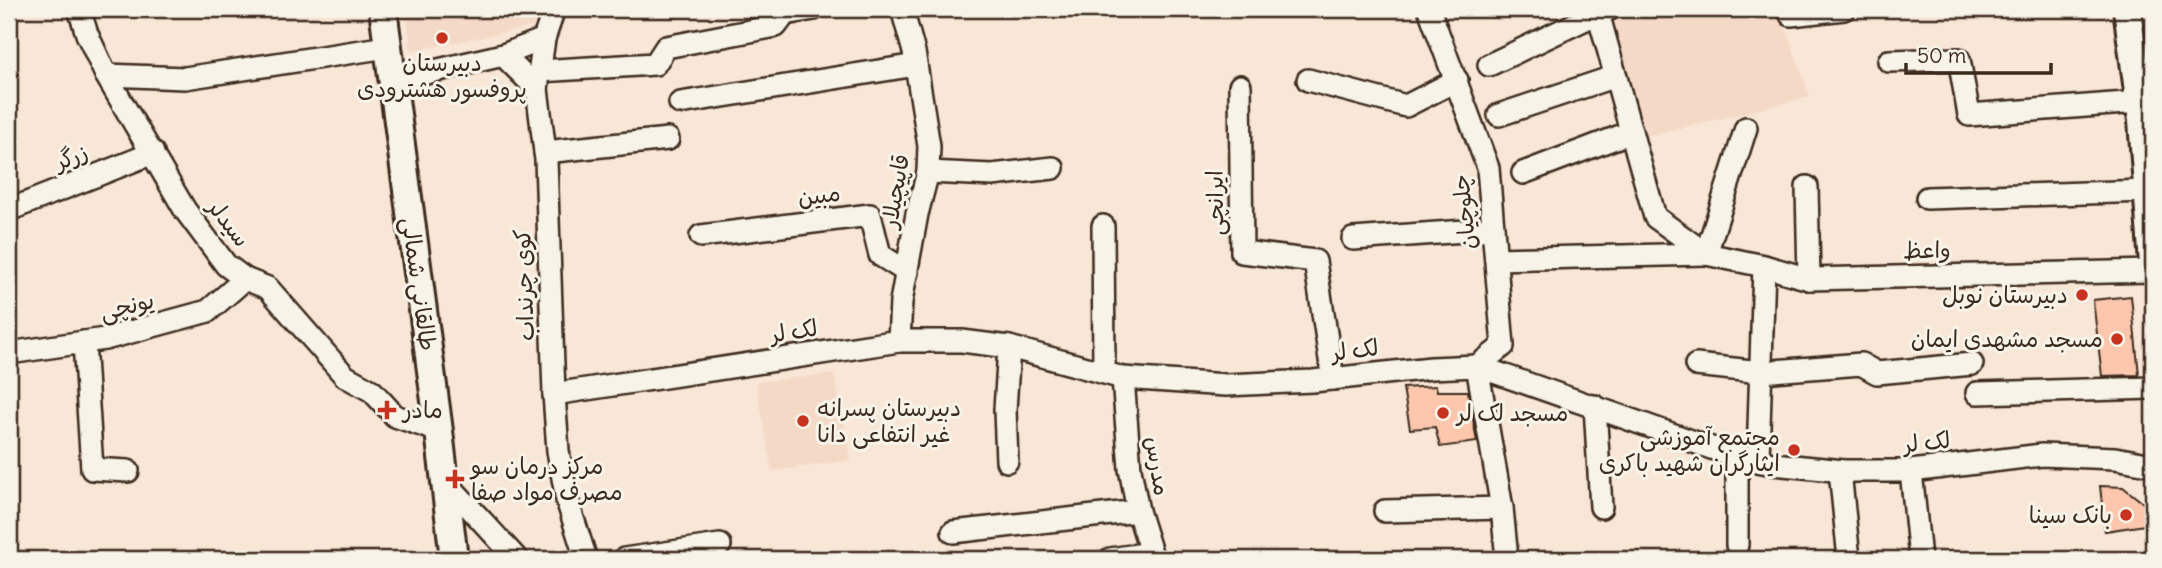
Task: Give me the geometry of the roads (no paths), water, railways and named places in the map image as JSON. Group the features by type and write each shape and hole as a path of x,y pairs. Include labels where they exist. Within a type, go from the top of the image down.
{"main road":[{"name":"طالقانی شمالی","path":"383,9 439,431 452,559"},
{"path":"2127,9 2145,114 2153,264"}],"street":[{"name":"سیدلر","path":"79,9 106,75 185,210 226,265 246,279 268,288 345,376 372,391 395,416 439,431"},
{"name":"کوی چرنداب","path":"554,9 544,38 538,80 545,152 554,394 558,451 567,500 586,559"},
{"path":"503,55 538,80 655,64 666,47 776,26 785,14 814,9"},
{"name":"قاپیچیلار","path":"899,341 901,302 917,214 929,172 929,146 916,65 908,24 902,9"},
{"name":"چلوچیان","path":"1429,9 1488,168 1503,346 1477,366"},
{"path":"1791,15 1844,9"},
{"path":"1489,65 1604,11"},
{"name":"واعظ","path":"1604,11 1616,76 1655,218 1706,254 1809,279 2153,271"},
{"path":"391,81 503,55 544,38"},
{"path":"106,75 185,78 387,47"},
{"path":"1889,61 1959,59 1969,115 2145,114"},
{"path":"680,103 916,65"},
{"path":"1499,115 1616,76"},
{"path":"1308,80 1406,106 1457,80"},
{"name":"ایرانچی","path":"1240,86 1242,252 1315,261 1333,379"},
{"path":"1496,259 1706,254 1746,128"},
{"path":"1523,173 1631,132"},
{"path":"545,152 668,139"},
{"name":"زرگر","path":"9,211 153,153"},
{"path":"929,172 992,176 1053,169"},
{"path":"1927,198 2150,185"},
{"path":"1807,187 1809,279"},
{"name":"مبین","path":"701,236 870,215 880,255 907,272"},
{"name":"مدرس","path":"1103,226 1113,375 1138,511 1152,556"},
{"path":"1353,239 1493,229"},
{"path":"1737,545 1761,372 1764,266"},
{"name":"یونچی","path":"9,353 105,339 208,312 246,279"},
{"name":"لک لر","path":"554,394 899,341 962,341 1009,347 1113,375 1226,385 1477,366 1748,458 1773,464 1840,471 1911,471 2042,455 2115,458 2153,465"},
{"path":"84,342 92,469 128,471"},
{"path":"1007,461 1005,410 1009,347"},
{"path":"1696,365 1761,372 1861,364 1877,373 1972,364"},
{"path":"1477,366 1502,508 1507,559"},
{"path":"1977,393 2153,388"},
{"path":"1595,406 1601,507"},
{"path":"1840,471 1849,559"},
{"path":"1911,471 1920,558"},
{"path":"445,481 517,559"},
{"path":"1385,511 1502,508"},
{"path":"953,532 1138,511"},
{"path":"624,559 720,545"},
{"path":"1110,559 1152,556"}],"place":[{"name":"دبیرستان پروفسور هشترودی","path":"442,38"},
{"name":"دبیرستان نوبل","path":"2082,295"},
{"name":"مسجد مشهدی ایمان","path":"2117,339"},
{"name":"مادر","path":"387,410"},
{"name":"مسجد لک لر","path":"1443,413"},
{"name":"دبیرستان پسرانه غیر انتفاعی دانا","path":"803,421"},
{"name":"مجتمع آموزشی ایثارگران شهید باکری","path":"1794,450"},
{"name":"مرکز درمان سو مصرف مواد صفا","path":"455,479"},
{"name":"بانک سینا","path":"2126,515"}]}
